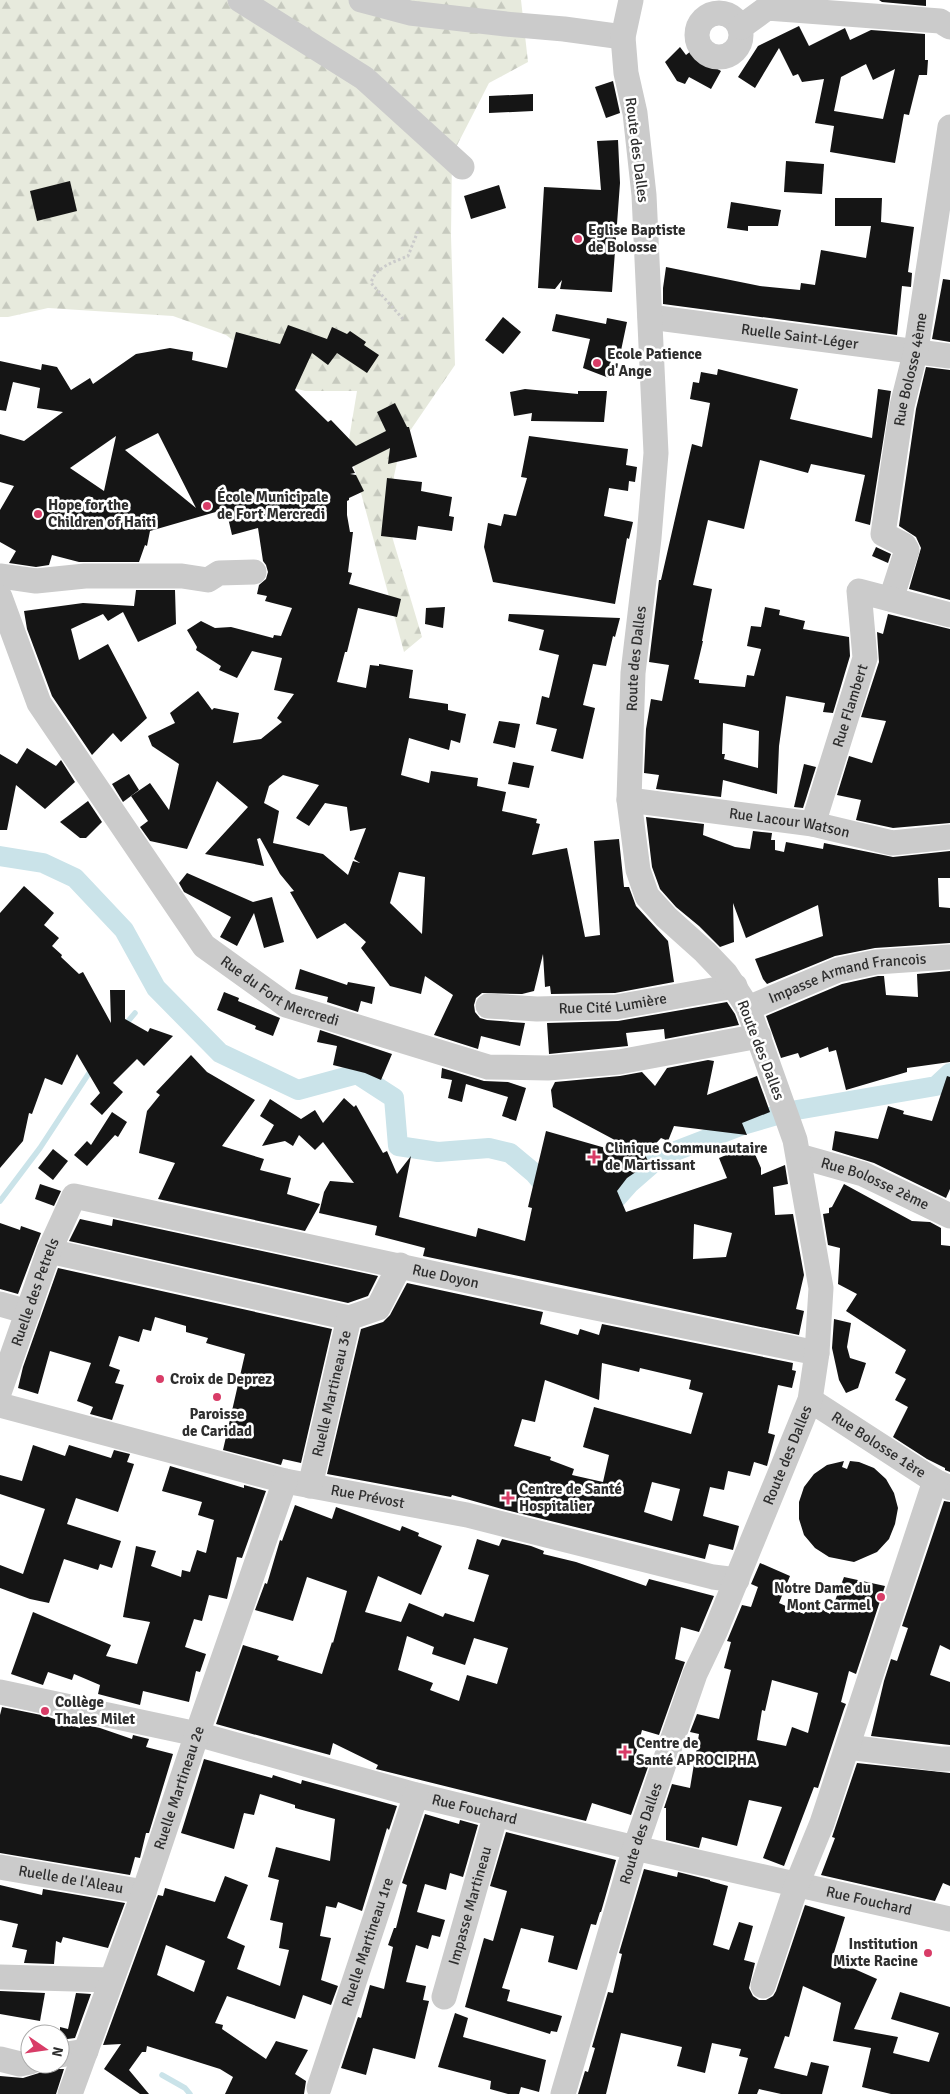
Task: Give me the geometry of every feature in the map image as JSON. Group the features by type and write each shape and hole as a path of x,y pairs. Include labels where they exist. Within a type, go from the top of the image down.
{"street":[{"path":"240,0 364,78 462,167"},
{"path":"361,0 410,13 506,24 564,28 624,37"},
{"name":"Route des Dalles","path":"563,2094 635,1848 695,1674 716,1632 810,1400 817,1353 821,1288 797,1148 748,1008 735,986 705,952 666,917 647,896 638,870 629,800 633,673 649,538 656,453 644,195 635,113 626,73 624,37 631,0"},
{"path":"741,27 767,8 940,21 950,27"},
{"name":"Rue Bolosse 4ème","path":"892,600 907,550 903,544 883,534 902,406 916,350 950,127"},
{"name":"Ruelle Saint-Léger","path":"650,317 916,350 950,356"},
{"path":"0,576 36,582 94,576 182,576 208,580 219,573 254,572"},
{"name":"Rue Flambert","path":"813,824 864,658 859,591 950,615"},
{"name":"Rue du Fort Mercredi","path":"0,597 39,704 204,946 286,1006 488,1067 548,1068 619,1062 759,1036"},
{"name":"Rue Lacour Watson","path":"629,800 813,824 892,843 950,837"},
{"name":"Impasse Armand Francois","path":"748,1008 838,970 876,962 950,957"},
{"name":"Rue Cité Lumière","path":"488,1006 537,1009 616,1007 735,986"},
{"name":"Rue Bolosse 2ème","path":"797,1148 863,1174 950,1216"},
{"name":"Rue Doyon","path":"74,1196 547,1298 817,1353"},
{"name":"Ruelle des Petrels","path":"0,1390 50,1251 74,1196"},
{"path":"50,1251 349,1318"},
{"name":"Ruelle Martineau 3e","path":"310,1486 349,1318 378,1308 400,1265"},
{"path":"0,1304 28,1312"},
{"name":"Rue Bolosse 1ère","path":"810,1400 942,1484"},
{"name":"Rue Prévost","path":"0,1406 285,1482 467,1515 713,1578 736,1580"},
{"name":"Ruelle Martineau 2e","path":"70,2094 144,1892 285,1482"},
{"path":"763,1986 797,1884 822,1823 942,1484"},
{"name":"Rue Fouchard","path":"0,1692 197,1734 416,1795 635,1848 950,1919"},
{"path":"848,1747 940,1760 950,1758"},
{"name":"Ruelle Martineau 1re","path":"319,2088 416,1795"},
{"name":"Impasse Martineau","path":"444,1997 496,1814"},
{"name":"Ruelle de l'Aleau","path":"0,1867 144,1892"},
{"path":"0,1977 111,1980"},
{"path":"70,2053 86,2051"},
{"path":"0,2059 20,2064"}],"path":[{"path":"403,319 371,283 372,277 384,267 408,256 418,231"}],"green space":[{"path":"0,0 521,0 528,62 489,83 452,155 451,236 455,365 401,444 394,476 391,533 422,637 404,652 348,445 357,391 305,391 275,383 256,358 226,335 173,316 48,308 0,317"}],"building":[{"path":"879,0 926,0 926,6 882,2"},
{"path":"799,26 809,46 845,28 850,40 871,30 925,34 925,60 928,60 927,75 919,75 909,115 904,114 895,163 830,152 834,126 815,123 824,79 802,82 798,74 793,76 779,48 755,88 738,77 758,46","holes":["866,64 873,80 895,69 883,119 834,111 841,77"]},
{"path":"680,47 686,55 691,51 701,57 700,59 721,71 711,89 689,77 685,84 677,81 665,62"},
{"path":"613,81 620,113 606,118 595,87"},
{"path":"533,94 533,111 489,113 489,96"},
{"name":"Eglise Baptiste de Bolosse","path":"618,140 620,183 612,292 560,289 562,280 555,289 538,288 544,187 601,190 597,141"},
{"path":"786,161 824,164 822,194 784,192"},
{"path":"70,181 77,211 37,221 30,191"},
{"path":"499,185 506,208 471,219 464,196"},
{"path":"835,198 882,198 881,222 914,227 908,272 912,273 911,287 902,286 897,335 663,304 666,267 760,286 800,290 801,283 815,285 821,250 866,258 871,226 835,226"},
{"path":"731,202 781,210 778,226 748,226 748,231 727,228"},
{"path":"943,279 950,280 950,342 932,339"},
{"path":"556,314 606,324 607,318 627,322 619,360 611,358 609,378 583,368 590,339 552,331"},
{"path":"503,317 521,332 503,354 485,340"},
{"path":"288,325 327,339 332,327 347,334 350,331 366,342 364,345 379,355 367,373 337,353 328,365 312,353 295,390 328,422 331,420 356,446 386,431 377,412 395,403 407,427 409,427 417,457 388,464 390,448 352,467 355,473 350,474 356,475 364,491 349,498 347,501 350,532 353,532 348,572 352,573 349,584 401,599 397,617 358,608 337,682 366,688 370,665 379,666 379,664 413,670 409,698 448,704 448,710 466,714 460,743 451,740 449,750 409,738 401,775 429,783 431,771 478,778 477,786 506,792 502,811 537,819 536,823 540,824 532,855 567,848 585,937 600,935 594,841 619,839 624,887 629,887 636,906 668,941 674,982 615,993 551,994 550,986 545,987 543,954 534,991 522,994 482,993 476,998 474,1005 475,1012 480,1018 525,1023 520,1046 481,1036 478,1049 434,1035 453,995 425,976 421,994 390,986 361,948 366,942 345,923 317,939 290,892 294,891 280,874 260,838 257,839 264,866 205,854 248,807 217,781 187,849 150,841 140,827 148,821 131,796 150,783 169,810 179,764 152,746 148,736 175,723 170,713 198,691 212,710 214,708 239,713 233,743 261,739 282,722 277,718 294,694 274,690 282,658 252,651 237,678 219,670 221,666 196,650 197,647 187,630 201,621 215,628 231,627 273,638 274,635 281,636 292,608 265,601 267,596 257,594 259,585 266,579 268,572 263,561 258,528 232,535 226,509 150,531 147,546 145,545 139,562 79,562 52,555 49,565 36,567 9,563 16,551 0,542 0,510 14,486 0,482 0,434 24,441 63,412 37,408 40,388 13,382 6,411 0,410 0,361 41,370 42,364 57,367 71,390 90,378 93,384 136,354 170,348 193,352 192,360 227,368 236,332 280,344","holes":["158,433 196,508 125,450","116,436 104,491 70,468","283,775 319,785 296,818 309,826 325,803 347,807 350,831 366,828 354,859 360,863 353,861 348,875 323,854 273,843 279,811 264,803 269,786","399,872 425,877 422,934 390,903"]},
{"path":"926,367 950,370 950,600 909,589 921,548 916,537 899,526 916,409"},
{"path":"718,369 798,389 790,419 872,438 878,389 891,391 870,525 855,521 865,475 811,464 808,473 760,460 744,529 708,520 693,585 712,589 694,679 699,680 699,683 745,687 747,675 754,676 761,649 747,646 751,626 761,627 765,607 780,610 779,615 805,621 803,629 849,637 850,656 833,713 823,712 825,703 786,696 779,746 777,794 723,780 721,797 656,789 659,775 644,773 646,729 651,699 662,701 669,665 649,662 659,580 661,580 692,444 702,447 710,403 690,399 693,382 699,383 701,372 717,375","holes":["723,723 759,731 758,768 724,759 725,754 722,754"]},
{"path":"525,389 578,394 578,391 607,391 604,422 531,421 532,413 514,416 510,392"},
{"path":"529,436 628,449 626,465 637,467 635,482 629,481 628,491 609,488 604,516 633,522 629,539 627,538 615,604 493,582 484,547 488,523 501,526 504,514 516,516 527,478 521,477"},
{"path":"387,478 422,482 421,491 452,497 449,516 454,517 452,531 418,526 416,540 381,536"},
{"path":"876,547 891,554 888,563 872,556"},
{"path":"136,590 175,590 176,624 138,642 123,612 108,621 103,614 71,629 79,660 108,644 147,718 121,742 113,733 92,755 52,696 27,629 24,611 83,603 134,606"},
{"path":"445,607 443,628 425,624 426,608"},
{"path":"509,614 620,618 615,637 613,636 606,666 593,664 583,705 595,708 583,759 551,751 557,729 536,724 542,696 549,698 559,655 539,650 544,630 508,621"},
{"path":"888,614 950,629 950,823 893,828 856,820 861,800 837,795 849,756 872,763 886,721 861,717 879,662 877,632 883,634"},
{"path":"499,721 520,724 515,748 493,743"},
{"path":"27,748 56,766 61,760 75,782 45,809 16,785 7,830 0,830 0,754 17,764"},
{"path":"513,762 534,766 529,788 508,784"},
{"path":"804,764 816,767 803,808 794,807"},
{"path":"129,774 139,790 123,802 112,784"},
{"path":"88,801 102,822 86,838 80,838 60,822"},
{"path":"646,817 704,824 703,835 735,847 750,849 753,831 772,833 771,840 775,840 775,850 784,852 786,842 823,849 824,843 893,857 950,851 950,878 938,878 939,907 950,908 950,943 875,948 835,956 767,984 755,959 823,936 818,905 746,938 733,903 734,942 720,947 676,907 660,889 652,867"},
{"path":"187,873 253,902 272,897 284,942 264,948 254,913 237,946 220,937 231,917 184,892 179,883"},
{"path":"24,886 54,913 44,925 59,938 52,946 79,974 83,972 111,1023 110,990 125,990 125,1019 148,1032 150,1028 173,1036 144,1066 137,1059 113,1083 123,1092 102,1115 90,1104 100,1093 77,1054 62,1085 45,1078 32,1114 29,1113 23,1141 0,1168 0,913"},
{"path":"300,969 347,985 348,982 375,987 372,1004 361,1001 358,1012 327,1002 328,997 295,989"},
{"path":"950,971 950,1062 907,1068 907,1072 846,1090 836,1050 829,1052 828,1047 800,1058 798,1053 781,1058 766,1016 842,984 878,976 884,976 886,995 918,997 917,974"},
{"path":"224,992 239,998 238,1001 280,1018 273,1036 255,1029 256,1026 217,1010"},
{"path":"727,1002 735,1014 739,1025 665,1039 664,1029 626,1033 628,1046 549,1054 547,1023 618,1021"},
{"path":"320,1030 392,1054 381,1080 365,1073 333,1065 337,1046 317,1042"},
{"path":"191,1055 207,1072 255,1100 222,1146 264,1159 260,1170 291,1178 287,1194 320,1204 305,1231 158,1199 175,1163 139,1153 147,1111 160,1095 156,1092"},
{"path":"708,1060 714,1061 707,1095 757,1076 770,1112 742,1123 747,1135 674,1126 668,1141 661,1138 645,1155 649,1163 627,1178 617,1191 626,1212 727,1178 719,1158 751,1145 761,1168 761,1175 785,1165 788,1184 773,1187 775,1215 793,1214 804,1275 796,1309 804,1311 799,1335 423,1256 425,1248 375,1235 377,1226 319,1213 324,1192 330,1181 354,1183 323,1142 315,1150 299,1135 293,1146 285,1141 262,1146 274,1125 260,1116 270,1099 301,1119 315,1110 323,1123 344,1098 354,1107 356,1105 383,1153 387,1151 397,1174 411,1156 399,1217 476,1237 478,1228 525,1241 532,1208 528,1207 546,1131 623,1153 626,1146 553,1107 551,1090 555,1082 642,1072 655,1086 667,1068","holes":["694,1224 732,1233 726,1257 693,1259"]},
{"path":"442,1068 484,1081 508,1082 526,1088 516,1121 502,1116 508,1097 466,1084 462,1102 448,1098 452,1080 441,1078"},
{"path":"947,1076 950,1077 950,1189 946,1198 874,1163 832,1150 835,1131 878,1139 888,1106 904,1111 903,1114 932,1121"},
{"path":"112,1112 127,1122 118,1137 115,1135 87,1166 74,1155 87,1141 91,1145"},
{"path":"53,1149 68,1161 53,1180 38,1168"},
{"path":"40,1184 61,1191 54,1206 35,1199"},
{"path":"844,1184 912,1221 930,1222 941,1228 941,1245 950,1246 950,1472 893,1437 908,1407 895,1400 906,1379 895,1373 906,1350 846,1311 857,1294 838,1284 840,1248 828,1245 823,1214 829,1213 829,1208 832,1207"},
{"path":"80,1219 112,1226 113,1219 378,1276 368,1296 348,1303 69,1241"},
{"path":"0,1223 20,1230 21,1226 41,1233 18,1294 0,1289"},
{"path":"58,1268 332,1329 301,1463 283,1459 281,1465 223,1450 245,1354 206,1343 208,1338 186,1332 186,1326 155,1317 151,1331 143,1329 139,1342 119,1336 109,1366 120,1370 115,1383 124,1385 112,1420 90,1414 93,1407 77,1401 91,1363 50,1351 38,1394 18,1388 23,1367"},
{"path":"407,1283 543,1312 540,1324 578,1335 580,1329 599,1335 602,1324 793,1363 792,1370 796,1371 792,1388 778,1385 768,1433 775,1435 767,1466 754,1462 750,1476 728,1471 724,1490 710,1487 703,1516 739,1526 733,1550 709,1544 705,1559 452,1495 451,1497 327,1474 361,1329 383,1322 390,1315","holes":["602,1363 639,1372 640,1368 691,1380 689,1389 703,1393 691,1434 594,1407 583,1447 609,1455 603,1482 572,1475 574,1469 550,1460 551,1457 514,1446 522,1419 535,1422 545,1380 599,1400","652,1482 680,1489 672,1521 644,1512"]},
{"path":"834,1319 851,1323 847,1347 850,1358 866,1363 858,1388 846,1393 839,1380 832,1348"},
{"path":"33,1445 65,1456 69,1445 111,1458 114,1450 130,1454 127,1462 134,1464 118,1512 76,1498 67,1524 121,1541 112,1568 100,1564 98,1570 64,1559 49,1603 30,1599 0,1588 0,1565 23,1574 45,1509 0,1494 0,1475 22,1481"},
{"path":"844,1461 842,1467 847,1469 850,1461 859,1462 874,1468 886,1479 894,1493 898,1508 895,1524 889,1539 877,1552 854,1562 829,1557 815,1548 804,1535 799,1519 799,1502 804,1487 814,1474 827,1465"},
{"path":"170,1466 244,1488 244,1485 266,1491 242,1558 237,1557 227,1599 209,1595 202,1621 194,1619 185,1647 206,1654 200,1672 196,1671 189,1702 143,1691 140,1705 98,1694 100,1685 74,1674 72,1680 48,1672 43,1685 11,1674 33,1612 111,1645 106,1656 137,1664 150,1622 123,1617 136,1546 156,1551 151,1566 181,1577 182,1570 190,1572 197,1550 206,1553 214,1520 198,1515 202,1502 162,1491"},
{"path":"944,1501 950,1502 950,1650 940,1645 930,1675 950,1682 950,1745 871,1736 884,1681 891,1659 897,1661 908,1628 902,1626"},
{"path":"295,1505 332,1519 336,1507 400,1531 402,1526 419,1533 418,1536 442,1546 421,1595 378,1576 365,1612 401,1622 409,1603 443,1617 445,1613 474,1622 489,1575 468,1569 477,1539 499,1546 502,1539 531,1546 544,1551 543,1554 576,1562 646,1586 649,1579 714,1596 699,1632 681,1627 675,1659 685,1662 659,1735 642,1730 634,1761 648,1767 631,1815 592,1803 586,1821 376,1769 378,1765 333,1743 330,1755 216,1724 243,1645 279,1656 277,1660 322,1674 333,1643 347,1591 307,1577 293,1621 255,1610 265,1583 267,1584 280,1540 282,1541","holes":["407,1636 434,1647 432,1654 465,1665 474,1638 508,1648 497,1684 467,1675 459,1701 430,1690 433,1683 398,1670"]},
{"path":"760,1563 790,1576 779,1603 804,1614 810,1602 830,1614 844,1577 885,1586 856,1674 849,1671 841,1702 846,1704 818,1788 814,1787 784,1866 763,1858 782,1807 749,1800 737,1846 702,1837 699,1848 666,1840 666,1808 664,1808 672,1784 690,1788 699,1734 690,1732 697,1714 719,1719 731,1670 724,1668 731,1642 727,1641 742,1605 751,1607 758,1587 751,1584","holes":["772,1680 818,1693 808,1733 792,1727 786,1746 757,1740 762,1710 765,1711"]},
{"path":"2,1707 46,1716 80,1728 81,1724 100,1728 132,1739 133,1735 149,1739 146,1747 173,1754 149,1833 146,1833 140,1858 135,1857 130,1875 0,1853 0,1715"},
{"path":"204,1759 272,1778 273,1775 301,1784 302,1780 397,1806 389,1830 387,1828 362,1911 338,1902 336,1908 326,1906 320,1936 331,1938 321,1980 338,1986 331,2005 303,1995 295,2019 227,1996 215,2023 223,2025 222,2029 266,2059 276,2041 308,2050 295,2074 306,2081 304,2094 225,2094 233,2077 220,2069 147,2046 146,2052 142,2052 129,2070 149,2094 140,2094 104,2069 121,2044 103,2045 158,1895 163,1896 165,1888 215,1902 225,1876 248,1885 227,1938 245,1946 237,1969 280,1986 289,1950 279,1948 283,1923 270,1920 279,1880 268,1877 276,1847 330,1861 335,1819 295,1808 295,1805 260,1794 254,1815 244,1813 234,1849 181,1833","holes":["166,1945 205,1961 194,1992 157,1975"]},
{"path":"857,1763 950,1773 950,1886 943,1883 935,1901 821,1875 835,1838 832,1837"},
{"path":"425,1814 459,1824 460,1820 478,1825 463,1877 450,1873 446,1890 425,1884 417,1912 445,1920 440,1937 432,1935 428,1949 416,1945 406,1982 426,1986 423,2000 429,2001 415,2059 373,2048 366,2075 341,2068 358,2017 361,2018 370,1985 384,1989 393,1947 388,1945 394,1928 396,1928 407,1885 402,1883"},
{"path":"506,1832 616,1860 601,1912 596,1925 591,1924 577,1970 548,1962 554,1936 521,1928 502,1988 510,1990 507,2001 562,2016 557,2032 551,2031 550,2034 465,2007 484,1938 493,1941 507,1891 490,1886"},
{"path":"644,1869 677,1877 678,1872 728,1886 713,1945 729,1950 739,1922 753,1926 744,1960 755,1963 749,1988 753,1996 759,2000 766,2000 773,1996 776,1991 805,1905 845,1917 832,1959 877,1979 854,2029 898,2037 893,2053 929,2062 939,2033 891,2019 900,1992 950,2007 950,2094 891,2094 862,2087 871,2048 833,2041 841,2003 803,1986 789,2037 785,2036 774,2068 807,2076 811,2062 829,2066 822,2094 781,2094 759,2089 757,2094 738,2094 748,2058 739,2056 741,2049 712,2043 705,2073 677,2066 682,2047 621,2033 606,2094 578,2094 585,2071 588,2072 595,2048 592,2047 608,1992 613,1993 622,1954 619,1953"},
{"path":"0,1885 42,1895 43,1889 125,1903 108,1948 63,1937 61,1943 56,1941 54,1964 24,1963 27,1950 12,1947 18,1924 0,1920"},
{"path":"0,1991 45,1993 40,2021 0,2014"},
{"path":"76,1993 91,1994 75,2038 70,2039 69,2024"},
{"path":"455,2013 468,2018 463,2037 546,2060 539,2092 521,2087 519,2094 508,2094 490,2089 491,2081 438,2067"},
{"path":"36,2074 62,2074 56,2094 0,2094 0,2076 23,2078"}],"waterway":[{"path":"0,856 43,863 75,878 124,930 156,988 220,1053 298,1090 357,1074 394,1098 398,1146 438,1152 489,1148 510,1153 534,1173 552,1194"},
{"path":"124,1026 135,1013"},
{"path":"0,1201 40,1148 93,1067"},
{"path":"600,1212 604,1212 629,1184 660,1157 743,1125 791,1111 936,1086 950,1073"},
{"path":"162,2075 185,2088 190,2094"}],"place":[{"name":"Eglise Baptiste de Bolosse","path":"578,239"},
{"name":"Ecole Patience d'Ange","path":"597,363"},
{"name":"École Municipale de Fort Mercredi","path":"207,506"},
{"name":"Hope for the Children of Haiti","path":"38,514"},
{"name":"Clinique Communautaire de Martissant","path":"594,1157"},
{"name":"Croix de Deprez","path":"160,1379"},
{"name":"Paroisse de Caridad","path":"217,1397"},
{"name":"Centre de Santé Hospitalier","path":"508,1498"},
{"name":"Notre Dame du Mont Carmel","path":"881,1597"},
{"name":"Collège Thales Milet","path":"45,1711"},
{"name":"Centre de Santé APROCIPHA","path":"625,1752"},
{"name":"Institution Mixte Racine","path":"928,1953"}]}
